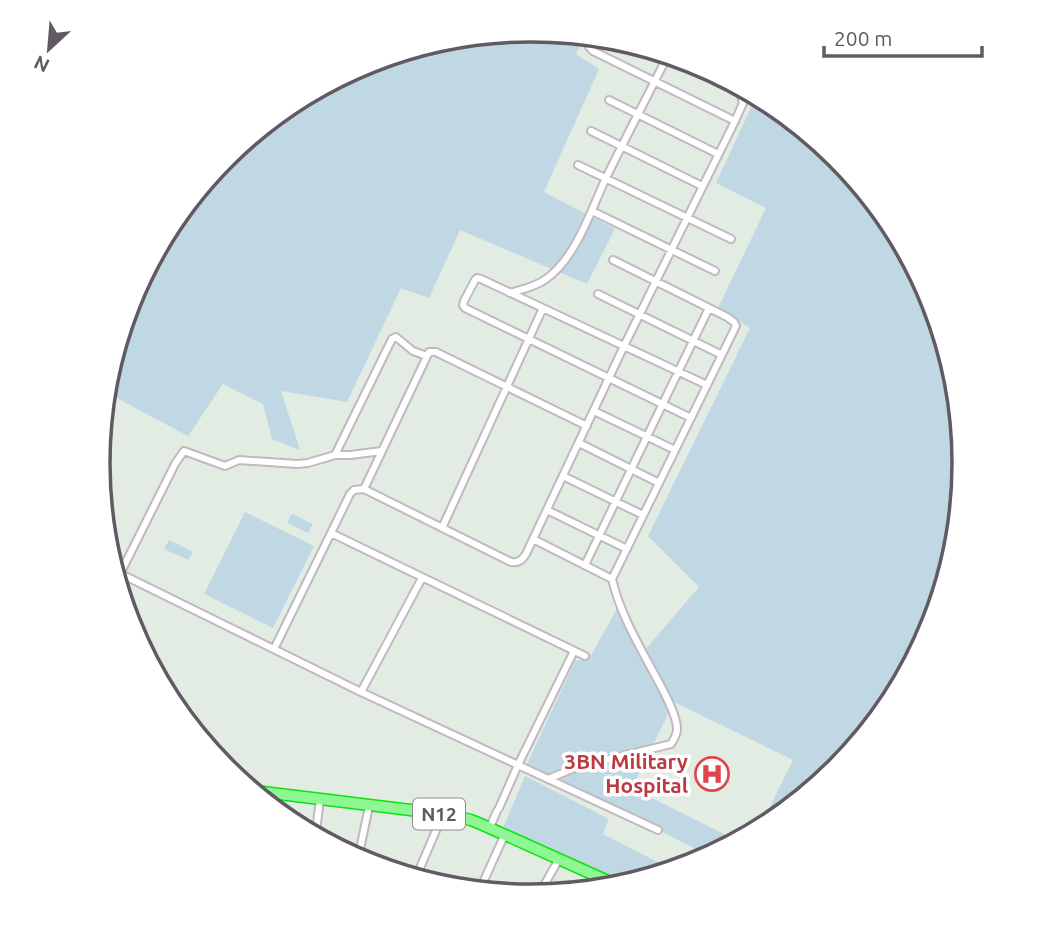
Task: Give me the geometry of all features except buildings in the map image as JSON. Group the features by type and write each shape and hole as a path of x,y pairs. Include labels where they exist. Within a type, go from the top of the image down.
{"highway":[{"name":"N12","path":"270,795 443,814 471,820 604,878"}],"street":[{"path":"589,46 593,51 735,121"},
{"path":"510,292 532,287 547,278 569,255 664,63"},
{"path":"274,649 354,490 363,489 511,562 522,560 735,121 743,103 742,98"},
{"path":"609,100 718,154"},
{"path":"591,131 702,186"},
{"path":"578,164 731,239"},
{"path":"592,211 715,271"},
{"path":"612,579 736,326 734,321 727,317 613,260"},
{"path":"691,418 463,305 477,278 707,386"},
{"path":"598,294 722,355"},
{"path":"442,528 543,308"},
{"path":"585,565 709,308"},
{"path":"335,455 392,339 396,337 410,349 427,356"},
{"path":"363,489 429,352 436,352 587,426"},
{"path":"594,411 675,450"},
{"path":"579,443 659,483"},
{"path":"122,566 184,451 225,466 239,460 308,463 335,455 382,451"},
{"path":"563,476 643,515"},
{"path":"547,510 627,549"},
{"path":"331,533 585,656"},
{"path":"533,539 612,579 625,617 664,691 678,732 671,744 577,767 548,779"},
{"path":"125,576 362,692 658,830"},
{"path":"362,692 422,578"},
{"path":"490,827 574,651"},
{"path":"317,827 320,800"},
{"path":"360,849 369,806"},
{"path":"419,870 443,814"},
{"path":"483,882 505,834"},
{"path":"545,885 559,859"}],"shaded area":[{"path":"503,43 580,45 576,54 599,69 544,192 615,229 587,284 460,230 429,298 401,288 347,402 281,391 300,450 272,439 263,404 223,384 188,436 115,397 132,328 153,277 181,229 233,165 274,129 320,98 396,64 449,50"},
{"path":"752,105 788,129 829,165 865,207 909,277 938,354 952,436 952,491 938,573 909,650 881,698 848,741 829,762 788,798 767,812 793,760 674,702 632,788 728,836 698,850 527,764 575,661 590,657 618,607 645,650 699,587 648,536 750,328 718,308 766,208 716,183"},
{"path":"245,512 314,546 273,628 204,594"},
{"path":"292,514 313,524 308,533 287,523"},
{"path":"169,540 193,552 188,560 164,549"},
{"path":"525,776 609,819 603,834 662,864 611,877 503,828"}],"place":[{"name":"3BN Military Hospital","path":"712,774"}]}
